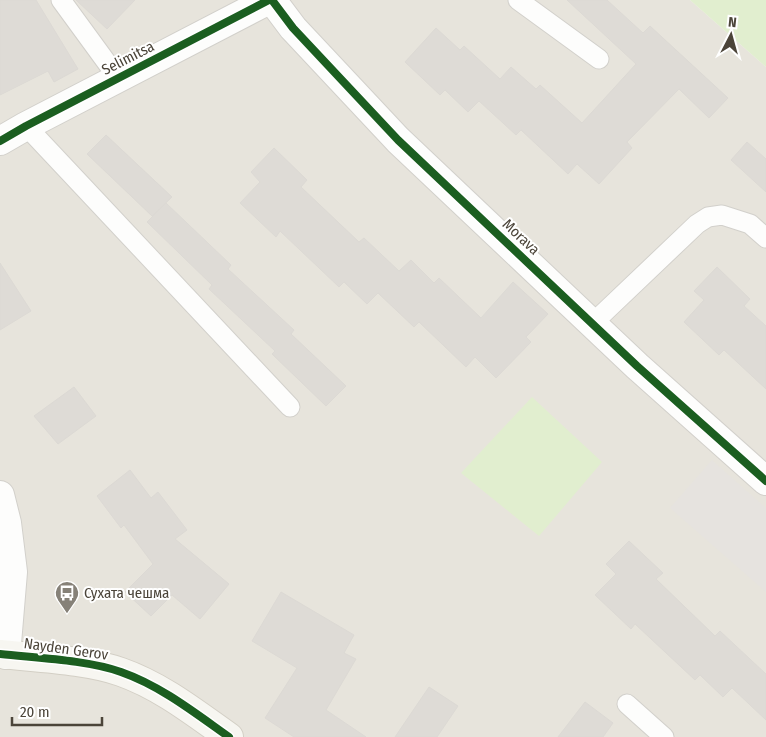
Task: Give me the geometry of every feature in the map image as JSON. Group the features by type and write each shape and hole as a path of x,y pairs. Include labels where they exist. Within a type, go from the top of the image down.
{"street":[{"name":"Selimitsa","path":"0,141 270,0"},
{"name":"Morava","path":"270,0 293,28 398,140 593,324 766,481"},
{"path":"0,495 7,523 13,572 3,655"},
{"name":"Nayden Gerov","path":"3,655 86,664 120,671 150,684 229,737"}],"lane":[{"path":"61,0 118,78"},
{"path":"518,0 599,59"},
{"path":"26,126 290,407"},
{"path":"593,324 697,224 708,217 722,216 750,224 766,238"},
{"path":"627,704 664,737"}],"shaded area":[{"path":"0,0 690,0 766,67 766,737 0,737"},
{"path":"712,460 766,508 766,592 670,508"}],"green space":[{"path":"690,0 766,0 766,67"},
{"path":"532,397 602,462 539,536 461,473"}],"building":[{"path":"0,0 36,0 78,69 54,82 48,71 0,95"},
{"path":"76,0 135,0 107,29"},
{"path":"567,0 607,0 643,33 650,26 728,98 709,118 679,89 627,142 632,148 599,184 577,164 568,174 521,130 516,135 479,101 468,112 445,90 440,95 405,62 436,28 460,50 464,46 500,79 511,67 536,89 540,85 582,123 636,64"},
{"path":"106,135 172,197 152,216 87,154"},
{"path":"747,142 766,159 766,192 731,160"},
{"path":"274,148 307,180 301,187 359,242 364,238 399,271 411,260 434,283 439,278 481,318 513,282 548,314 526,337 531,342 496,378 475,357 466,367 419,322 414,327 378,293 367,304 344,282 339,287 280,231 276,237 240,203 260,182 251,172"},
{"path":"166,203 231,265 228,269 294,330 291,334 346,386 326,406 272,354 275,351 209,289 212,285 147,222"},
{"path":"0,263 31,311 0,330"},
{"path":"717,267 750,299 744,306 766,326 766,389 724,350 719,355 684,322 704,300 694,291"},
{"path":"74,387 96,416 58,444 34,416"},
{"path":"130,470 151,498 158,492 187,530 175,539 229,584 200,619 172,595 151,616 125,592 153,564 124,525 121,528 97,496"},
{"path":"629,541 663,573 656,579 715,636 720,631 766,674 766,720 732,688 723,697 700,675 695,680 635,624 631,629 595,595 616,574 606,564"},
{"path":"281,592 354,635 344,653 356,659 326,710 366,737 294,737 265,718 297,668 252,641"},
{"path":"429,687 458,706 437,737 395,737"},
{"path":"585,702 613,723 603,737 558,737"}],"cycle path":[{"path":"0,141 269,0"},
{"path":"272,0 293,28 398,140 637,366 766,481"},
{"path":"0,654 78,662 121,672 164,692 229,737"}],"place":[{"name":"Сухата чешма","path":"67,614"}]}
